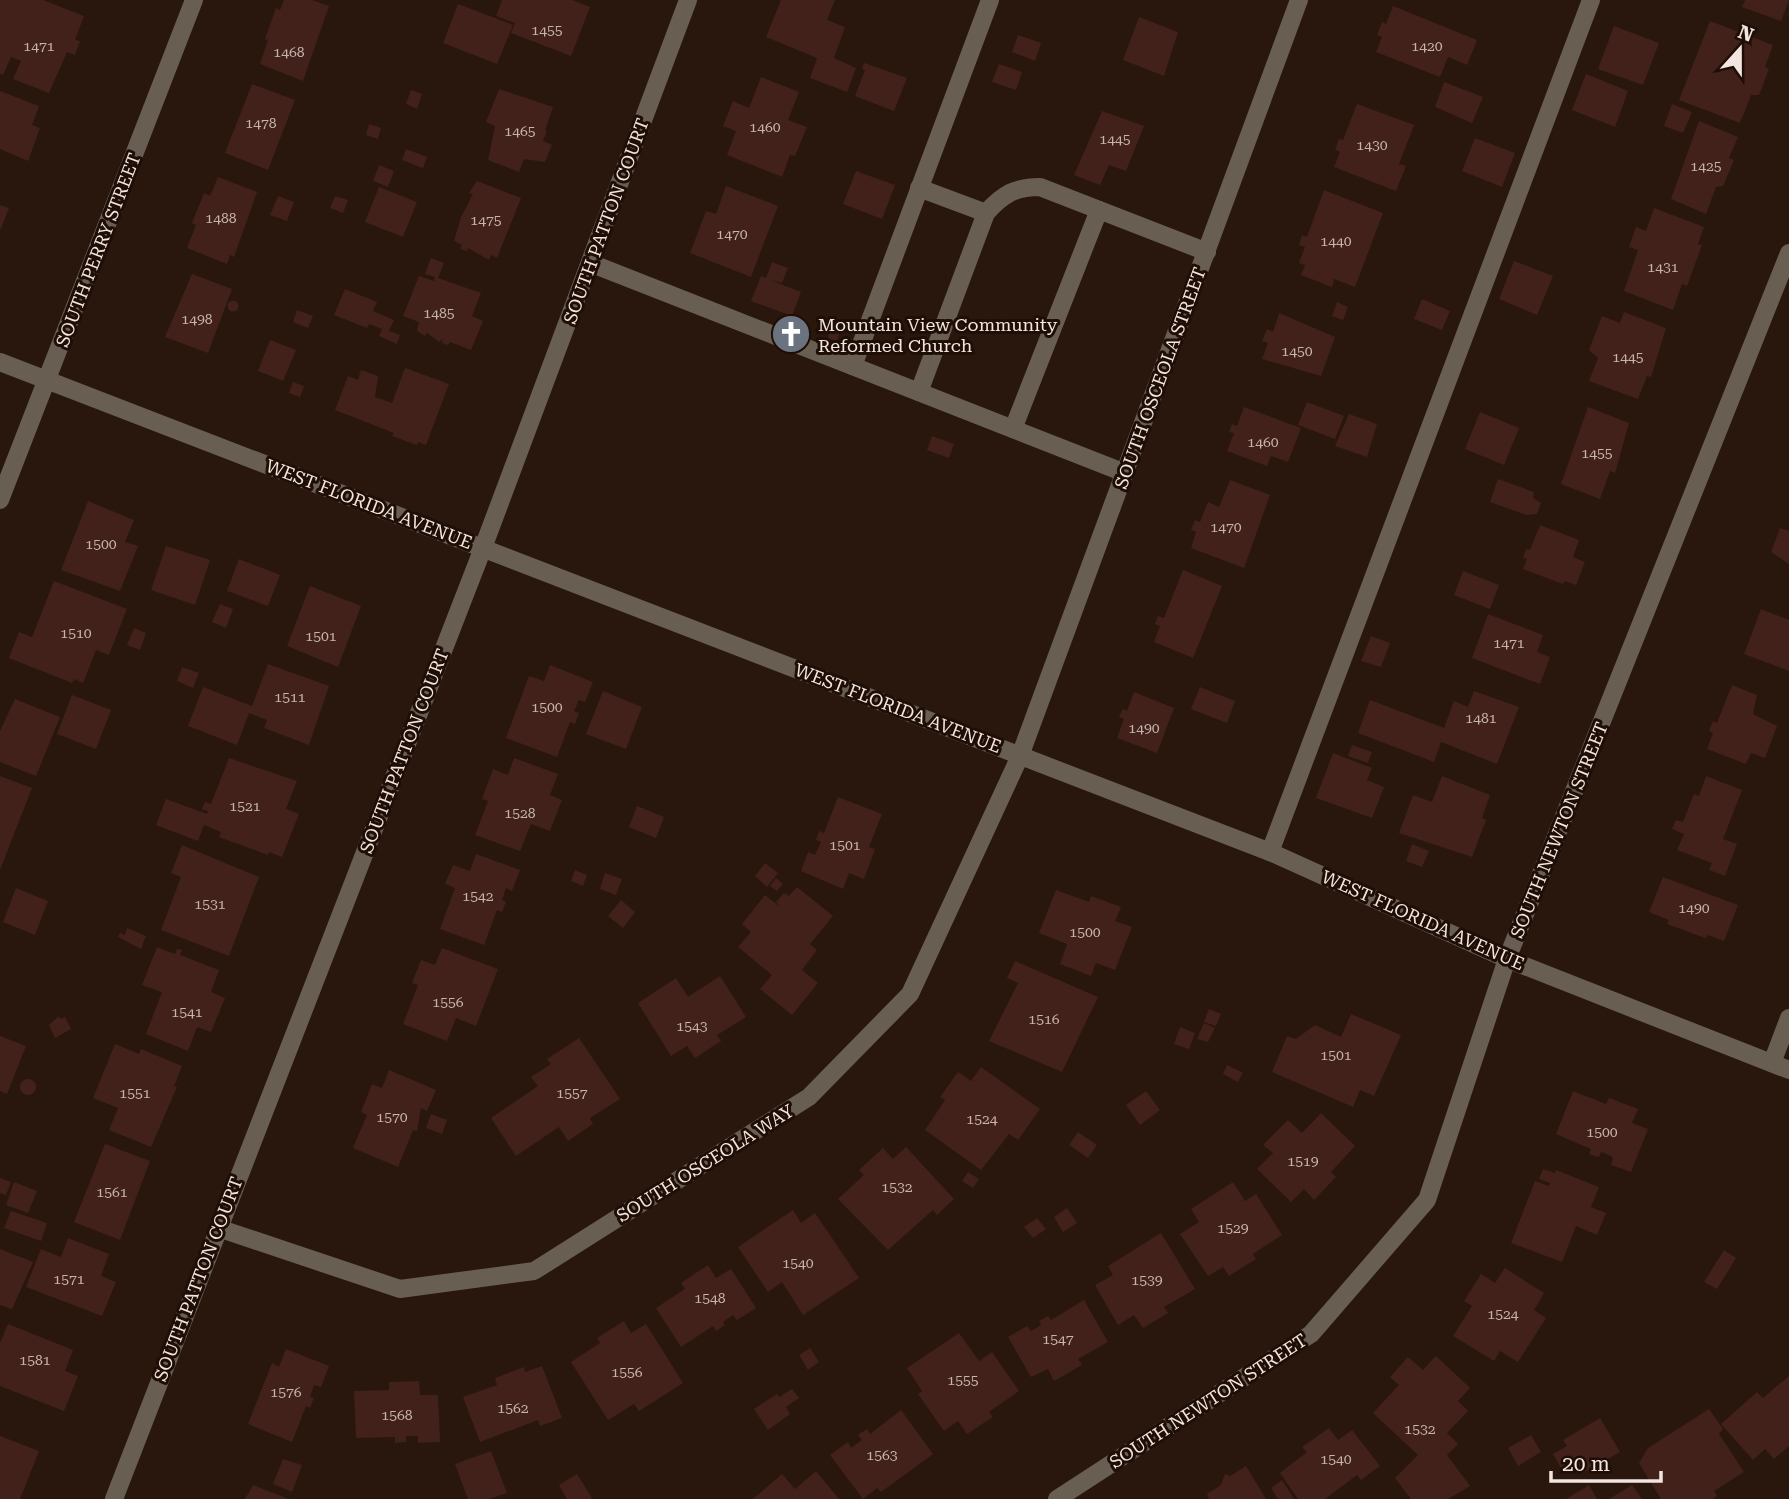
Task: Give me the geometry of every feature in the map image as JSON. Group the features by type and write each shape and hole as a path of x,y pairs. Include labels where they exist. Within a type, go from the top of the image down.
{"street":[{"name":"SOUTH PERRY STREET","path":"0,500 194,0"},
{"name":"SOUTH PATTON COURT","path":"114,1499 483,548 688,0"},
{"path":"853,366 990,0"},
{"name":"SOUTH OSCEOLA STREET","path":"1020,756 1300,0"},
{"path":"1270,852 1591,0"},
{"path":"919,392 986,213 1002,196 1019,187 1040,187 1207,252"},
{"path":"919,188 986,213"},
{"path":"1013,429 1099,210"},
{"name":"SOUTH NEWTON STREET","path":"1057,1499 1311,1334 1427,1200 1507,959 1789,253"},
{"path":"590,263 1125,473"},
{"name":"WEST FLORIDA AVENUE","path":"0,362 1270,852 1507,959 1789,1070"},
{"name":"SOUTH OSCEOLA WAY","path":"218,1228 400,1289 534,1270 809,1097 910,994 1020,756"},
{"path":"1772,1063 1789,1018"}],"building":[{"path":"0,0 43,0 84,16 75,40 80,41 75,55 67,52 49,93 13,79 21,61 11,57 3,75 0,74"},
{"path":"284,0 312,0 329,6 303,81 260,64 276,8 280,10"},
{"path":"502,0 572,0 590,7 571,56 511,33 515,23 496,16"},
{"path":"781,0 835,0 827,20 845,27 834,58 856,68 847,92 810,78 817,58 766,37"},
{"path":"1745,0 1789,0 1781,21 1742,7"},
{"path":"458,4 513,25 497,64 443,43"},
{"path":"1393,6 1477,40 1467,65 1448,57 1440,77 1376,52 1382,37 1377,35 1382,22 1386,24"},
{"path":"1139,17 1178,32 1164,76 1123,60"},
{"path":"1710,21 1773,45 1765,67 1769,69 1759,95 1751,95 1740,123 1679,100"},
{"path":"1614,26 1659,43 1643,85 1598,69"},
{"path":"1018,35 1041,43 1035,61 1012,52"},
{"path":"864,63 907,78 894,111 855,96 865,70 862,69"},
{"path":"999,64 1022,72 1016,90 992,82"},
{"path":"1586,74 1628,91 1615,127 1572,110"},
{"path":"761,77 799,92 788,120 807,127 795,156 790,155 782,177 727,155 736,131 723,126 733,101 749,108"},
{"path":"1444,82 1483,97 1472,123 1435,107"},
{"path":"252,84 295,100 268,170 225,153"},
{"path":"499,89 553,107 543,141 552,145 545,162 524,159 519,172 488,160 495,126 486,122"},
{"path":"411,90 422,94 417,109 406,104"},
{"path":"0,91 39,106 32,125 40,128 28,161 0,149"},
{"path":"1357,104 1414,125 1399,164 1406,166 1396,191 1334,167 1340,152 1335,150 1339,139 1343,140"},
{"path":"1672,104 1692,112 1683,133 1664,126"},
{"path":"1102,111 1144,126 1126,171 1109,165 1100,185 1074,175"},
{"path":"1699,121 1738,137 1729,158 1734,160 1723,186 1716,187 1706,214 1671,199"},
{"path":"369,124 381,128 378,139 366,135"},
{"path":"1475,138 1515,153 1502,187 1462,171"},
{"path":"406,149 427,157 423,168 402,160"},
{"path":"379,165 394,171 388,187 373,181"},
{"path":"856,171 895,185 882,219 843,204"},
{"path":"218,177 257,192 234,257 230,255 227,264 187,248 196,225 192,223 204,193 210,196"},
{"path":"477,181 521,198 497,258 491,255 489,260 468,248 467,251 460,249 462,245 454,241 461,217 473,194 469,193"},
{"path":"726,186 778,206 751,277 690,253 706,211 716,214"},
{"path":"379,187 417,202 403,237 365,222"},
{"path":"1324,190 1383,213 1355,287 1334,279 1332,287 1301,275 1305,265 1299,263 1305,247 1299,245 1302,235 1307,237"},
{"path":"278,196 294,202 287,221 270,215"},
{"path":"335,196 348,200 343,213 330,208"},
{"path":"0,205 9,208 0,231"},
{"path":"1654,208 1704,227 1698,244 1702,245 1687,286 1682,284 1673,310 1624,291 1638,250 1629,247 1636,227 1646,231"},
{"path":"431,258 444,263 438,278 481,293 472,316 483,321 471,350 450,342 448,345 442,343 443,339 439,342 427,333 425,336 417,330 419,322 403,316 419,276 434,281 435,277 425,274"},
{"path":"1514,261 1553,276 1537,315 1499,299"},
{"path":"772,262 788,268 782,283 770,280 801,292 792,316 751,301 761,276 766,278"},
{"path":"192,274 232,289 208,353 165,337"},
{"path":"345,289 377,302 373,311 394,320 389,331 400,335 397,344 379,336 382,329 369,324 367,328 334,315"},
{"path":"1422,299 1450,311 1442,330 1414,319"},
{"path":"233,300 239,306 233,312 227,306"},
{"path":"1337,302 1348,307 1343,320 1332,316"},
{"path":"297,310 313,316 308,328 293,322"},
{"path":"1624,312 1666,328 1651,377 1647,376 1638,399 1589,381 1598,358 1589,350 1602,316 1620,323"},
{"path":"1279,313 1335,337 1321,376 1262,359 1268,343 1262,341 1267,329 1273,332"},
{"path":"832,324 841,327 837,341 828,338"},
{"path":"270,340 296,350 283,381 258,371"},
{"path":"405,368 449,384 426,445 418,442 417,445 392,436 394,433 335,410 348,376 358,380 361,370 378,376 375,397 392,403"},
{"path":"293,382 304,386 300,397 289,393"},
{"path":"1307,402 1344,416 1335,439 1298,425"},
{"path":"1244,407 1301,428 1288,462 1271,456 1267,466 1227,451 1234,433 1229,432 1232,424 1237,426"},
{"path":"1588,407 1629,423 1615,473 1610,471 1600,499 1561,484"},
{"path":"1480,412 1519,428 1504,465 1465,449"},
{"path":"1349,414 1377,424 1367,457 1335,446"},
{"path":"932,436 954,444 949,458 927,450"},
{"path":"1498,479 1534,492 1533,498 1541,503 1537,514 1526,515 1490,502"},
{"path":"1230,480 1270,495 1244,568 1191,548 1196,532 1191,530 1195,520 1200,522 1208,502 1219,507"},
{"path":"88,501 134,520 125,542 138,546 120,591 61,570"},
{"path":"1540,525 1579,540 1573,557 1585,562 1576,585 1565,581 1563,584 1523,569 1527,559 1523,558 1526,549 1530,550"},
{"path":"1780,528 1789,531 1789,564 1771,552"},
{"path":"166,546 210,560 195,605 151,590"},
{"path":"239,559 280,575 268,606 227,591"},
{"path":"1183,570 1222,586 1193,658 1154,642 1160,626 1155,624 1158,616 1164,618"},
{"path":"1463,571 1499,585 1490,609 1454,595"},
{"path":"54,581 127,609 109,655 96,650 83,683 74,679 72,683 9,658 19,632 32,637"},
{"path":"310,586 361,606 338,667 287,646"},
{"path":"220,604 233,609 226,628 212,622"},
{"path":"1761,609 1789,620 1789,671 1744,654"},
{"path":"1488,614 1543,635 1537,652 1550,657 1540,684 1472,658"},
{"path":"134,628 146,633 140,650 127,645"},
{"path":"1371,636 1390,643 1381,667 1361,661"},
{"path":"268,664 329,686 309,745 264,728 267,720 249,713 237,745 188,726 203,687 252,706"},
{"path":"550,665 593,682 585,702 579,700 574,711 579,713 575,724 570,722 557,757 506,738 529,676 544,681"},
{"path":"182,667 199,673 193,688 177,681"},
{"path":"1732,685 1757,695 1753,714 1777,726 1765,758 1751,753 1746,764 1707,749 1713,733 1709,731 1713,721 1717,723"},
{"path":"1200,687 1235,701 1227,723 1191,709"},
{"path":"603,691 642,707 626,749 586,734"},
{"path":"1474,691 1519,707 1497,764 1441,742 1434,762 1358,733 1370,700 1444,728 1454,701 1468,707"},
{"path":"1134,692 1174,708 1157,753 1117,738 1124,719 1119,717 1123,709 1127,711"},
{"path":"72,695 111,710 96,749 57,734"},
{"path":"15,699 60,717 36,776 0,762 0,731"},
{"path":"1352,745 1372,752 1368,763 1348,756"},
{"path":"1333,753 1372,768 1367,780 1384,787 1372,818 1316,798"},
{"path":"229,758 297,781 286,809 299,814 282,857 269,852 268,855 219,837 221,832 204,825 198,841 156,825 166,799 207,814 208,811 202,809 205,802 211,804"},
{"path":"514,758 558,774 550,795 562,800 550,831 531,824 520,851 475,835 488,801 482,799 493,769 508,775"},
{"path":"0,776 32,788 0,870"},
{"path":"1442,776 1490,795 1482,818 1486,820 1472,857 1399,833 1413,795 1432,802"},
{"path":"1706,776 1742,790 1723,839 1737,844 1725,876 1709,870 1712,863 1677,850 1684,834 1672,829 1676,820 1683,822 1694,794 1699,796"},
{"path":"838,797 882,814 869,847 875,849 864,879 849,873 843,889 801,871 808,852 815,855 821,842 816,840 819,831 824,833"},
{"path":"637,806 664,817 656,838 629,827"},
{"path":"1412,844 1429,851 1422,867 1406,861"},
{"path":"182,845 259,877 229,956 161,930 181,877 171,873"},
{"path":"476,854 520,870 512,891 506,888 502,900 506,902 502,912 497,910 484,945 440,929 455,888 445,884 453,865 470,871"},
{"path":"765,863 778,873 767,887 755,876"},
{"path":"575,870 587,875 583,886 571,881"},
{"path":"605,873 622,879 616,895 600,889"},
{"path":"1663,877 1738,905 1724,941 1708,935 1705,938 1667,924 1669,920 1649,912"},
{"path":"776,878 783,884 777,891 770,886"},
{"path":"797,887 833,916 810,944 817,950 802,970 818,983 792,1015 760,989 772,975 738,947 751,932 742,924 765,895 780,907 776,902 784,893 789,896"},
{"path":"16,888 48,901 35,935 3,922"},
{"path":"1056,890 1089,902 1091,896 1121,907 1115,921 1132,927 1115,970 1096,963 1091,976 1060,964 1067,944 1039,933"},
{"path":"621,900 635,912 623,928 608,916"},
{"path":"127,928 146,936 141,949 118,937 120,933 125,935"},
{"path":"157,947 175,954 177,949 182,950 180,955 219,970 211,992 225,998 211,1032 197,1027 188,1051 146,1034 162,992 142,985"},
{"path":"442,948 498,969 476,1026 456,1018 447,1041 403,1024 418,985 412,983 421,960 435,965"},
{"path":"1015,961 1098,997 1062,1072 989,1041 1018,983 1007,978"},
{"path":"720,976 746,1017 717,1035 721,1041 695,1058 687,1046 671,1056 638,1003 676,978 688,997"},
{"path":"1209,1009 1221,1014 1216,1026 1204,1022"},
{"path":"1351,1014 1401,1035 1374,1096 1360,1090 1353,1107 1272,1072 1287,1036 1296,1039 1315,1025 1341,1037"},
{"path":"59,1016 60,1019 65,1017 71,1029 55,1038 49,1025"},
{"path":"1204,1023 1215,1028 1208,1042 1197,1039"},
{"path":"1180,1027 1195,1033 1189,1049 1174,1044"},
{"path":"0,1036 26,1046 7,1094 0,1091"},
{"path":"579,1038 620,1099 590,1118 593,1124 568,1141 559,1127 516,1156 491,1118 538,1086 531,1077 551,1064 547,1059"},
{"path":"115,1044 139,1054 141,1049 182,1066 174,1086 177,1087 151,1147 109,1130 118,1108 93,1098"},
{"path":"1227,1065 1243,1073 1238,1082 1223,1074"},
{"path":"981,1067 1040,1109 1018,1140 1009,1134 981,1170 925,1130 945,1100 940,1097 958,1072 971,1081"},
{"path":"389,1070 436,1090 427,1111 421,1108 417,1131 413,1130 398,1167 353,1148 367,1115 361,1112 372,1084 382,1088"},
{"path":"25,1079 31,1079 36,1087 34,1093 25,1095 20,1090 20,1084"},
{"path":"1146,1091 1160,1110 1140,1125 1126,1105"},
{"path":"1573,1091 1606,1104 1609,1098 1638,1109 1632,1123 1648,1129 1631,1172 1611,1165 1613,1157 1601,1152 1599,1157 1589,1154 1591,1149 1556,1134"},
{"path":"1321,1113 1355,1146 1331,1172 1336,1177 1314,1200 1304,1189 1291,1202 1257,1169 1273,1153 1263,1145 1288,1120 1302,1133"},
{"path":"431,1114 447,1120 442,1134 426,1128"},
{"path":"1078,1132 1097,1145 1088,1158 1069,1145"},
{"path":"105,1144 150,1161 120,1240 74,1222"},
{"path":"906,1147 954,1199 937,1215 933,1210 888,1250 838,1199 864,1175 859,1170 883,1148 893,1159"},
{"path":"1543,1169 1555,1173 1556,1170 1599,1187 1591,1207 1606,1213 1597,1235 1576,1226 1562,1262 1511,1243 1535,1181 1549,1186 1550,1183 1539,1179"},
{"path":"968,1172 979,1179 973,1188 962,1181"},
{"path":"0,1178 11,1182 6,1195 0,1193"},
{"path":"14,1182 37,1191 28,1213 6,1205"},
{"path":"1233,1182 1245,1201 1256,1194 1282,1235 1253,1254 1256,1259 1229,1276 1223,1267 1208,1276 1180,1234 1199,1222 1191,1209"},
{"path":"1067,1208 1077,1223 1063,1232 1054,1217"},
{"path":"793,1210 801,1223 815,1213 859,1278 803,1315 782,1282 768,1292 738,1247"},
{"path":"11,1211 47,1223 41,1241 4,1228"},
{"path":"1037,1218 1046,1229 1033,1238 1024,1227"},
{"path":"1161,1233 1195,1289 1164,1307 1168,1313 1143,1328 1134,1315 1118,1325 1095,1285 1113,1275 1108,1266"},
{"path":"68,1238 109,1254 101,1276 116,1282 102,1316 26,1287 41,1249 61,1257"},
{"path":"0,1249 33,1262 12,1309 0,1305"},
{"path":"1724,1250 1736,1258 1717,1289 1704,1282"},
{"path":"708,1265 716,1278 731,1269 756,1308 737,1320 733,1315 716,1331 713,1326 681,1347 656,1308 685,1289 681,1283"},
{"path":"1505,1268 1544,1293 1534,1310 1546,1318 1518,1362 1500,1351 1494,1361 1453,1336 1472,1306 1464,1301 1481,1274 1495,1283"},
{"path":"1084,1300 1108,1342 1078,1359 1082,1365 1054,1381 1048,1369 1031,1377 1008,1337 1027,1326 1031,1331 1041,1325 1039,1321 1048,1316 1051,1320"},
{"path":"624,1321 631,1333 646,1324 683,1383 639,1411 634,1404 608,1420 571,1362 600,1343 597,1338"},
{"path":"8,1324 73,1350 65,1371 78,1376 64,1411 0,1386 0,1343"},
{"path":"959,1333 979,1361 992,1352 1019,1391 989,1412 993,1417 967,1434 958,1421 944,1431 918,1394 922,1391 907,1368"},
{"path":"810,1348 819,1362 808,1370 799,1355"},
{"path":"286,1349 329,1366 321,1387 314,1385 310,1397 314,1398 310,1408 306,1406 292,1442 248,1424 272,1363 279,1367"},
{"path":"1436,1356 1470,1388 1458,1401 1468,1411 1447,1433 1458,1444 1447,1455 1470,1486 1448,1499 1411,1499 1395,1478 1418,1455 1373,1413 1399,1385 1390,1377 1408,1357 1423,1370"},
{"path":"542,1366 562,1418 540,1426 538,1420 480,1442 463,1397 497,1385 495,1378 524,1367 525,1372"},
{"path":"1789,1376 1789,1446 1774,1459 1765,1449 1753,1460 1721,1424 1757,1392 1763,1398"},
{"path":"419,1381 420,1395 438,1395 440,1442 418,1443 418,1436 406,1436 406,1442 395,1443 395,1437 356,1438 354,1391 389,1390 389,1382"},
{"path":"792,1389 799,1398 786,1407 790,1414 768,1430 754,1409 777,1394 779,1397"},
{"path":"1709,1409 1723,1429 1719,1434 1744,1472 1714,1491 1717,1496 1713,1499 1661,1499 1639,1463 1648,1448"},
{"path":"901,1410 933,1454 881,1492 877,1488 863,1499 830,1455 848,1442 851,1448 862,1440 858,1435 867,1429 870,1434"},
{"path":"1600,1418 1620,1452 1583,1473 1577,1462 1563,1471 1553,1454 1567,1446 1563,1440"},
{"path":"1329,1428 1338,1440 1352,1430 1380,1466 1361,1480 1357,1475 1325,1499 1298,1499 1280,1473 1307,1452 1302,1447"},
{"path":"1531,1435 1541,1452 1518,1466 1508,1448"},
{"path":"0,1436 39,1451 20,1499 0,1499"},
{"path":"491,1451 507,1493 489,1499 468,1499 455,1464"},
{"path":"283,1459 302,1465 292,1492 273,1484"},
{"path":"1246,1466 1266,1499 1209,1499 1207,1494 1221,1485 1225,1474 1230,1476"},
{"path":"816,1471 839,1499 753,1499 782,1474 795,1489"},
{"path":"577,1474 592,1498 567,1499 559,1485"},
{"path":"1282,1480 1294,1499 1278,1499 1271,1488"},
{"path":"253,1485 289,1499 245,1499"},
{"path":"1589,1485 1597,1499 1566,1499"},
{"path":"1632,1485 1642,1499 1609,1499"}],"place":[{"name":"Mountain View Community Reformed Church","path":"791,334"}]}
